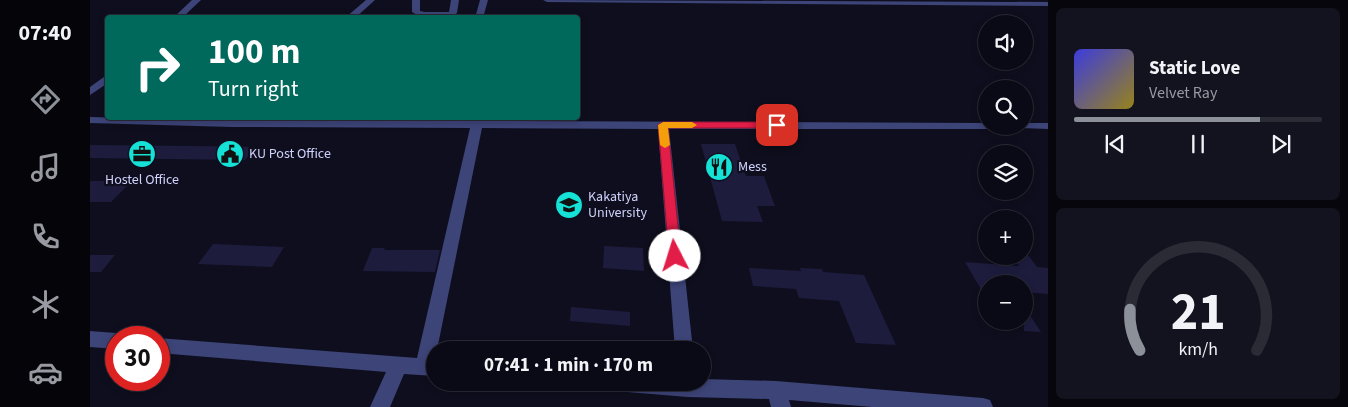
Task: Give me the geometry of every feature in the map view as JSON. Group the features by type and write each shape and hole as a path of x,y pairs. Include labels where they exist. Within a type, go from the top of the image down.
{"street":[{"path":"180,15 197,0"},
{"path":"353,15 371,0"},
{"path":"416,0 417,14 432,15 453,13 455,0"},
{"path":"480,15 484,0"},
{"path":"546,0 1048,4"},
{"path":"90,92 105,80"},
{"path":"90,120 478,121 663,125 978,126"},
{"path":"434,341 478,121"},
{"path":"663,125 683,341"},
{"path":"1033,126 1048,126"},
{"path":"90,339 105,340"},
{"path":"170,346 426,367"},
{"path":"380,407 398,365"},
{"path":"711,389 778,399 983,407"}],"building":[{"path":"701,144 735,144 746,176 764,176 775,206 757,206 763,222 722,221"},
{"path":"90,145 255,147 245,160 90,158"},
{"path":"90,181 132,181 111,202 90,202"},
{"path":"213,244 284,247 272,267 198,264"},
{"path":"604,246 643,248 644,271 603,268"},
{"path":"372,248 385,248 384,250 440,250 435,272 363,271"},
{"path":"90,255 115,255 101,272 90,272"},
{"path":"965,262 978,263 978,265 1033,265 1033,262 1037,267 1048,268 1048,294 1033,293 1033,275 978,275 978,284"},
{"path":"749,268 801,271 800,268 822,269 823,272 864,275 896,345 856,343 839,301 799,298 796,289 753,286"},
{"path":"571,307 630,312 630,326 570,321"},
{"path":"1033,320 1041,332 1024,331 1033,330"}],"slow traffic":[{"path":"665,145 663,125 692,125"}],"place":[{"name":"Hostel Office","path":"142,154"},
{"name":"KU Post Office","path":"230,154"},
{"name":"Mess","path":"719,167"},
{"name":"Kakatiya University","path":"569,205"}],"route":[{"path":"675,256 663,125 777,125"}]}
